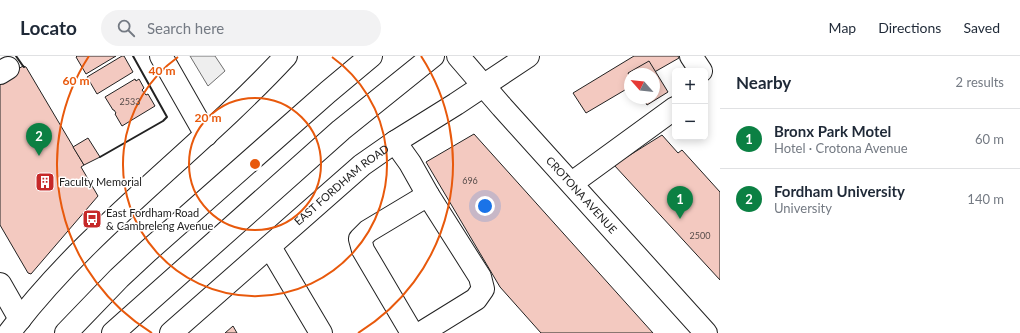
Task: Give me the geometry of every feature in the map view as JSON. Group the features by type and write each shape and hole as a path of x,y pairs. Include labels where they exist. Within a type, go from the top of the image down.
{"street":[{"path":"161,56 206,135"},
{"path":"15,326 44,291 101,231 206,135 265,79 286,56"},
{"path":"66,333 119,278 148,251 328,92 371,56"},
{"path":"114,333 341,130 433,56"},
{"name":"CROTONA AVENUE","path":"458,56 706,333"},
{"name":"EAST FORDHAM ROAD","path":"171,333 362,165 528,56"},
{"path":"691,56 699,68"},
{"path":"572,183 672,110"},
{"path":"395,142 410,163 428,195 480,276 483,289 476,299 421,333"},
{"path":"412,333 363,250 360,239 368,231 428,195"},
{"path":"270,247 321,333"},
{"path":"0,284 15,326"}],"shaded area":[{"path":"190,56 215,56 225,71 208,86"}],"building":[{"path":"116,56 86,74 76,57"},
{"path":"124,56 133,72 97,94 87,77"},
{"path":"634,56 678,56 679,58 660,69 624,68 624,91 586,113 573,93"},
{"path":"649,61 653,68 637,68"},
{"name":"Faculty Memorial","path":"23,66 26,67 84,165 81,167 98,196 31,274 28,273 0,225 0,80"},
{"path":"135,79 136,81 139,79 144,88 142,90 146,95 148,94 155,106 122,126 115,114 116,113 105,97"},
{"path":"660,79 668,92 660,97"},
{"path":"474,134 653,333 541,333 500,287 426,162"},
{"path":"662,135 678,153 682,150 720,192 720,280 614,165"},
{"path":"88,138 100,157 84,165 73,147"},
{"path":"233,326 237,333 225,333"}],"wall":[{"path":"16,56 24,67"},
{"path":"100,157 163,121 167,117 133,56"}],"place":[{"name":"Fordham University","path":"39,156"},
{"name":"Faculty Memorial","path":"45,182"},
{"name":"East Fordham Road & Cambreleng Avenue","path":"92,219"},
{"name":"Bronx Park Motel","path":"680,219"}]}
